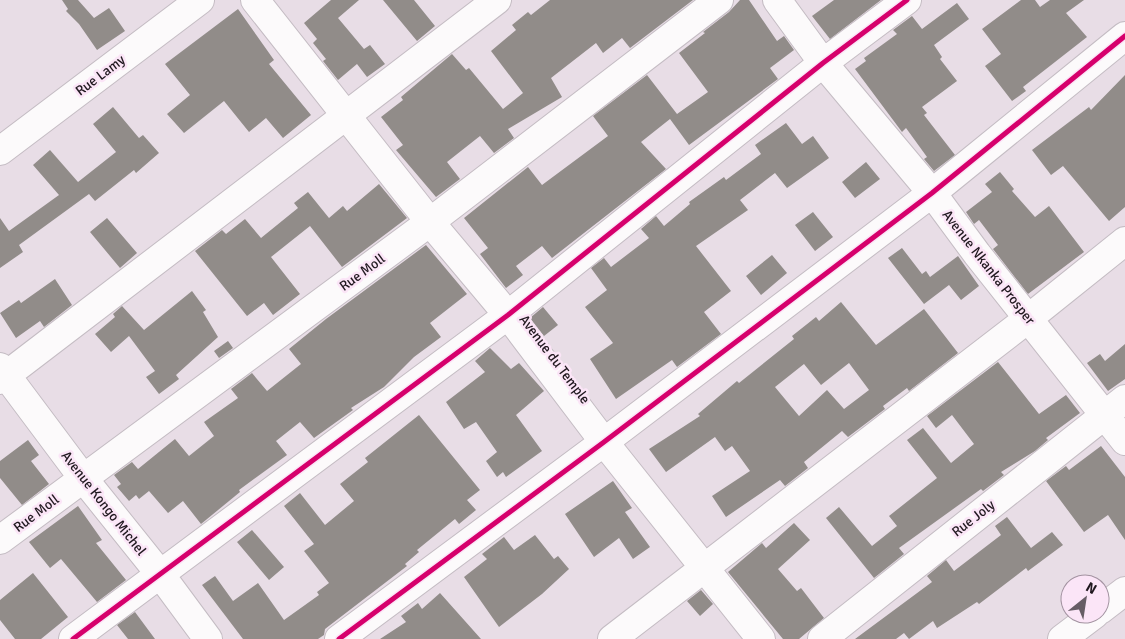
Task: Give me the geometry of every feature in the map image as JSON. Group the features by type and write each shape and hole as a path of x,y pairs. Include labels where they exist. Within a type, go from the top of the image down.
{"street":[{"name":"Rue Lamy","path":"0,151 200,0"},
{"name":"Avenue du Temple","path":"255,0 347,114 430,222 508,315 604,442 760,639"},
{"path":"2,374 497,0"},
{"name":"Rue Moll","path":"0,540 430,222 719,0"},
{"name":"Avenue Nkanka Prosper","path":"777,0 823,63 932,193 977,254 1125,441"},
{"path":"73,639 508,315 823,63 907,0"},
{"path":"339,639 604,442 932,193 1125,36"},
{"path":"612,639 1029,318 1125,241"},
{"name":"Avenue Kongo Michel","path":"2,374 160,574 208,639"},
{"name":"Rue Joly","path":"822,639 1125,399"},
{"path":"1110,602 1125,591"},
{"path":"1062,639 1082,624"}],"building":[{"path":"62,0 78,0 94,18 109,8 125,31 97,50 79,24 66,11 68,9"},
{"path":"331,0 359,0 338,18 364,49 370,45 385,64 367,77 357,64 338,80 323,61 326,59 313,43 317,39 304,23"},
{"path":"383,0 414,0 435,26 417,41"},
{"path":"550,0 693,0 630,48 622,38 603,53 596,43 551,78 562,97 508,129 514,138 494,153 480,136 447,162 460,179 436,197 396,150 403,145 381,117 403,100 401,97 452,54 466,70 469,68 503,109 523,93 491,51 516,30 512,25 528,12 531,15"},
{"path":"740,0 749,0 777,41 784,36 794,50 770,68 778,79 689,145 670,119 641,142 666,169 552,258 542,246 516,266 523,275 506,288 480,254 488,248 464,218 528,167 542,185 608,136 593,116 647,75 677,114 708,92 679,53 705,33 703,32 729,12"},
{"path":"834,0 881,0 830,39 812,16"},
{"path":"1021,0 1035,0 1040,7 1050,0 1084,0 1066,13 1087,37 1023,87 1026,91 1012,101 985,66 1001,54 982,29"},
{"path":"957,3 969,19 934,45 942,57 940,59 957,81 922,107 927,113 924,115 955,155 934,171 924,159 927,157 906,128 902,132 855,69 866,61 864,58 897,34 893,30 912,16 922,29"},
{"path":"238,9 274,60 269,64 311,115 283,138 266,118 249,132 224,101 184,133 167,114 190,95 165,64"},
{"path":"1125,75 1125,207 1109,221 1063,166 1051,175 1032,150 1089,107 1091,110"},
{"path":"113,107 139,138 143,135 159,153 136,173 134,170 95,201 89,194 19,245 23,252 0,268 0,218 9,231 59,195 33,165 50,150 78,182 116,152 93,124"},
{"path":"786,123 802,144 813,136 829,158 787,188 775,173 740,200 748,210 696,246 731,291 704,312 721,334 677,367 672,360 616,399 590,359 613,343 585,307 607,290 591,268 604,258 611,267 649,238 641,229 656,216 664,226 690,204 689,202 724,177 726,180 761,154 755,145"},
{"path":"866,162 880,179 855,198 842,182"},
{"path":"1000,172 1014,189 1012,191 1035,217 1049,206 1084,252 1028,294 993,249 998,245 979,220 974,224 966,212 992,192 985,184"},
{"path":"379,184 407,218 342,267 310,226 271,257 300,294 273,315 264,303 247,316 195,251 222,230 226,234 245,219 261,238 298,208 294,203 308,192 329,218 343,206 347,211"},
{"path":"813,212 833,237 815,251 795,225"},
{"path":"107,218 137,253 120,268 90,232"},
{"path":"426,245 467,294 430,323 441,337 414,357 384,387 351,408 353,410 314,438 300,422 276,441 287,455 239,490 240,492 201,524 183,501 168,513 149,491 139,499 136,495 129,501 117,487 121,484 114,475 132,462 138,469 175,439 189,456 214,436 204,422 238,398 231,389 252,373 267,391 301,364 289,349 326,319"},
{"path":"902,248 922,274 926,271 930,277 958,256 979,286 961,300 949,285 924,304 888,258"},
{"path":"772,255 787,273 761,295 746,276"},
{"path":"55,279 72,305 44,327 40,321 16,338 0,313 19,300 21,303"},
{"path":"192,291 206,310 203,312 218,337 176,375 179,379 159,394 146,377 155,371 129,336 111,352 95,334 115,317 113,314 122,306 144,330"},
{"path":"841,302 876,345 924,309 958,353 909,391 907,388 883,406 885,409 848,437 842,431 804,462 808,468 785,486 780,480 726,517 712,496 750,471 732,446 725,451 715,437 666,472 649,449 700,416 698,414 737,381 739,383 794,339 792,336 816,317 819,321","holes":["849,363 869,390 844,409 827,390 799,416 775,387 804,364 821,385"]},
{"path":"543,307 558,325 544,336 530,318"},
{"path":"228,341 233,348 219,358 214,351"},
{"path":"1125,344 1125,379 1108,391 1087,363 1100,354 1105,361"},
{"path":"490,348 511,369 519,363 544,391 516,415 542,451 506,477 503,472 497,477 486,461 497,452 476,422 464,429 446,402 485,372 475,361"},
{"path":"998,362 1039,414 1066,395 1080,413 1046,438 1048,440 1035,451 1001,472 1004,475 983,491 981,489 899,548 904,554 874,578 826,518 839,507 872,546 897,526 889,516 937,478 907,440 923,428 951,463 974,444 952,415 936,428 927,416"},
{"path":"419,415 480,490 467,500 476,510 459,524 455,519 417,550 419,552 405,564 407,566 325,629 324,635 318,639 243,639 202,585 215,576 233,601 258,583 284,620 319,595 317,592 329,583 304,551 314,544 284,506 300,493 325,525 354,501 340,484 368,462 365,458"},
{"path":"28,440 39,455 31,461 49,484 22,505 0,478 0,461"},
{"path":"1101,446 1125,477 1125,540 1108,515 1084,532 1046,481 1066,466 1069,470"},
{"path":"613,481 632,508 625,512 650,547 633,559 619,538 594,557 565,514"},
{"path":"78,506 102,540 96,543 126,580 97,602 61,559 50,568 29,542"},
{"path":"1007,517 1031,548 1052,532 1063,545 1028,571 1026,568 979,604 977,602 937,628 933,621 909,639 904,633 896,639 855,639 932,582 927,576 946,560 954,571 1001,535 995,526"},
{"path":"794,523 810,540 778,569 797,591 801,588 824,618 799,639 783,639 728,572 762,543 766,548"},
{"path":"252,530 284,567 269,580 237,542"},
{"path":"535,535 554,559 558,556 569,569 542,594 499,627 464,577 487,559 482,554 504,537 514,550"},
{"path":"33,573 68,617 41,639 15,639 0,620 0,600"},
{"path":"701,590 713,604 700,616 687,601"},
{"path":"440,593 481,639 380,639 406,622 401,616 418,603 422,609"},
{"path":"135,612 155,639 128,639 117,625"}],"cycle path":[{"path":"73,639 508,315 823,63 907,0"},
{"path":"339,639 604,442 932,193 1125,36"}]}
